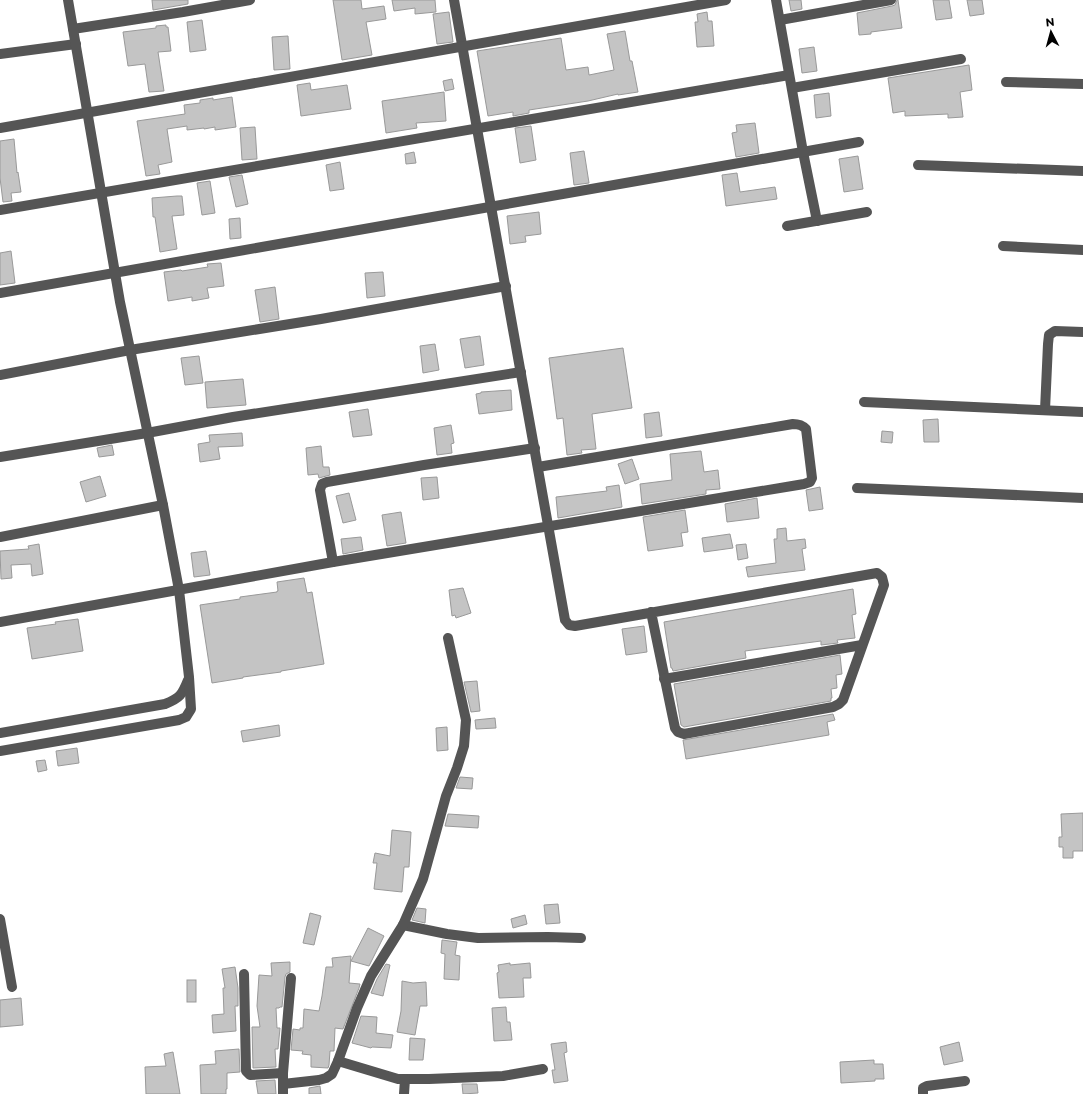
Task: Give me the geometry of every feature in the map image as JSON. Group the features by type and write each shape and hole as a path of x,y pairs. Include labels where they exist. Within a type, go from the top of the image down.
{"street":[{"path":"0,750 171,722 186,717 191,709 179,590 115,272 68,0"},
{"path":"73,29 250,0"},
{"path":"454,0 565,620 569,624 575,626 651,612 877,573 882,577 884,586 843,700 839,704 833,707 684,734 678,732 675,728 651,612"},
{"path":"0,128 726,0"},
{"path":"776,0 803,152 818,221"},
{"path":"780,20 891,0"},
{"path":"0,54 76,44"},
{"path":"792,88 960,59"},
{"path":"0,210 789,75"},
{"path":"1006,82 1083,84"},
{"path":"0,293 859,142"},
{"path":"918,165 1083,170"},
{"path":"787,226 867,212"},
{"path":"1003,246 1083,250"},
{"path":"0,374 130,350 321,319 506,286"},
{"path":"1045,410 1049,335 1055,331 1083,332"},
{"path":"0,457 147,433 256,413 521,372"},
{"path":"864,402 1083,412"},
{"path":"0,622 332,562 804,484 810,482 812,478 806,429 799,424 538,466"},
{"path":"332,562 320,490 322,484 424,465 535,448"},
{"path":"857,488 1083,498"},
{"path":"0,537 163,505"},
{"path":"291,978 283,1089 326,1078 332,1074 354,1014 371,976 402,925 423,880 446,796 464,746 466,720 448,638"},
{"path":"664,679 862,645"},
{"path":"0,733 165,704 183,693 189,678"},
{"path":"0,919 12,987"},
{"path":"402,925 447,934 478,938 548,936 581,938"},
{"path":"244,974 246,1071 250,1075 283,1073"},
{"path":"338,1061 398,1079 503,1076 543,1070"},
{"path":"404,1094 405,1079"},
{"path":"923,1094 923,1088 927,1086 965,1081"}],"building":[{"path":"152,0 188,0 188,4 153,10"},
{"path":"333,0 361,0 362,9 384,6 386,19 366,22 372,55 342,60"},
{"path":"392,0 435,0 436,12 415,14 415,8 394,11"},
{"path":"789,0 801,0 802,9 791,11"},
{"path":"897,0 902,28 859,35 857,13 892,6 895,5"},
{"path":"933,0 949,0 952,18 936,20"},
{"path":"967,0 982,0 984,14 970,16"},
{"path":"449,12 453,42 437,44 433,14"},
{"path":"707,12 708,21 712,21 714,46 697,47 695,22 698,22 697,14"},
{"path":"202,20 206,50 190,52 187,22"},
{"path":"166,25 166,27 168,27 171,51 158,52 164,91 149,92 145,64 128,66 123,32 156,28 156,26"},
{"path":"625,31 630,61 632,61 638,92 618,94 588,101 529,110 529,113 513,116 513,112 488,116 477,51 561,38 566,70 588,67 589,75 614,70 607,34"},
{"path":"288,36 290,69 274,70 272,37"},
{"path":"814,47 817,71 802,73 799,49"},
{"path":"969,65 972,90 960,92 963,117 948,118 948,114 905,116 905,111 893,113 888,78"},
{"path":"452,79 454,89 445,91 443,81"},
{"path":"310,83 311,90 347,85 351,109 301,116 297,85"},
{"path":"444,92 446,121 416,123 417,128 386,133 382,101"},
{"path":"829,93 831,116 816,118 814,95"},
{"path":"232,97 236,127 215,130 215,127 187,130 187,126 167,129 172,162 158,165 160,174 146,176 137,121 185,114 184,105 200,103 200,100 213,98 213,100"},
{"path":"755,123 759,153 736,157 732,133 737,132 736,125"},
{"path":"531,126 536,160 520,163 515,128"},
{"path":"255,127 257,159 242,160 240,128"},
{"path":"14,139 17,173 18,172 21,192 11,193 12,201 3,202 0,178 0,141"},
{"path":"584,151 589,183 574,185 570,153"},
{"path":"414,152 416,163 406,164 405,154"},
{"path":"858,156 863,189 844,192 839,159"},
{"path":"340,162 344,189 330,191 326,165"},
{"path":"737,173 740,192 775,187 777,199 726,206 722,175"},
{"path":"242,175 248,204 236,207 229,177"},
{"path":"210,181 215,213 202,215 197,183"},
{"path":"182,196 184,215 172,216 177,249 160,252 155,217 153,217 152,198"},
{"path":"539,212 541,234 525,236 526,242 510,244 507,216"},
{"path":"240,218 241,238 230,239 229,219"},
{"path":"11,251 15,283 0,285 0,253"},
{"path":"221,263 224,286 207,288 209,298 192,301 192,297 168,301 164,272 208,267 207,264"},
{"path":"383,272 385,296 367,298 365,273"},
{"path":"275,287 279,319 260,322 255,290"},
{"path":"480,336 484,365 465,368 460,339"},
{"path":"435,344 439,370 423,373 420,346"},
{"path":"623,348 632,408 592,414 596,449 581,450 582,453 567,455 563,418 557,419 549,358"},
{"path":"199,356 203,383 185,385 181,358"},
{"path":"243,379 246,405 207,408 205,382"},
{"path":"511,390 512,410 479,414 476,394 481,392"},
{"path":"368,409 372,435 353,437 349,412"},
{"path":"659,412 662,436 646,438 644,414"},
{"path":"938,419 939,442 924,442 923,420"},
{"path":"451,425 454,443 451,444 452,453 437,455 434,428"},
{"path":"882,431 893,432 892,443 881,442"},
{"path":"242,433 243,446 218,447 220,459 200,462 198,444 210,442 209,435"},
{"path":"112,445 114,455 99,457 97,448"},
{"path":"321,446 323,467 329,467 330,475 319,478 318,474 308,475 306,448"},
{"path":"701,451 704,472 718,470 720,489 706,490 706,494 642,504 640,484 672,480 670,454"},
{"path":"632,459 639,479 625,484 618,464"},
{"path":"100,476 106,496 86,502 80,482"},
{"path":"437,477 439,498 423,500 421,478"},
{"path":"619,485 622,507 558,518 556,497 607,491 606,487"},
{"path":"820,487 823,509 809,511 806,490"},
{"path":"349,493 356,520 343,523 336,496"},
{"path":"757,498 759,518 727,522 725,504"},
{"path":"685,510 688,532 681,533 683,546 648,551 643,517"},
{"path":"401,512 406,543 387,546 382,515"},
{"path":"786,528 787,541 805,539 806,548 802,549 805,570 748,577 746,567 776,563 774,539 777,539 777,529"},
{"path":"730,534 733,548 704,552 702,538"},
{"path":"361,537 363,550 343,554 341,539"},
{"path":"39,544 43,574 32,576 31,564 11,565 12,578 1,579 0,551 29,549 28,546"},
{"path":"746,544 748,558 738,560 736,545"},
{"path":"206,551 210,575 194,577 191,553"},
{"path":"304,578 307,593 312,592 324,664 212,683 200,605 240,599 240,597 277,592 277,582"},
{"path":"463,588 471,613 456,618 455,615 452,616 449,590"},
{"path":"853,589 856,614 852,615 855,638 837,640 838,643 821,645 821,641 745,651 746,658 673,671 671,668 664,622"},
{"path":"78,619 83,651 32,659 27,628"},
{"path":"644,626 647,652 626,655 622,629"},
{"path":"840,655 842,674 836,675 837,688 831,689 831,701 684,727 681,725 674,684"},
{"path":"477,681 480,711 471,712 464,682"},
{"path":"833,714 835,720 827,722 829,735 686,759 683,740"},
{"path":"495,718 496,728 476,729 475,720"},
{"path":"279,725 280,736 243,742 241,731"},
{"path":"447,727 448,750 437,751 436,728"},
{"path":"77,748 79,763 58,766 56,751"},
{"path":"45,760 47,770 38,772 36,761"},
{"path":"460,777 473,778 472,789 456,788"},
{"path":"1083,813 1083,851 1073,851 1073,858 1063,858 1063,847 1059,847 1059,837 1062,837 1061,814"},
{"path":"448,814 479,816 478,828 445,826"},
{"path":"392,830 411,832 409,867 404,867 402,892 374,889 377,863 373,863 375,853 390,856"},
{"path":"558,904 560,923 546,924 544,905"},
{"path":"417,908 426,909 425,923 412,920"},
{"path":"310,913 321,916 314,945 303,943"},
{"path":"525,915 527,924 513,928 511,919"},
{"path":"368,928 384,936 369,966 351,961"},
{"path":"442,940 457,942 455,955 460,956 459,980 444,979 445,954 441,953"},
{"path":"351,956 349,983 360,984 359,988 343,1029 335,1028 334,1051 330,1051 328,1068 311,1067 311,1055 302,1054 303,1051 291,1050 293,1029 300,1030 300,1028 303,1028 304,1009 319,1011 326,967 333,967 332,958"},
{"path":"290,962 290,972 286,974 285,977 282,1007 276,1008 277,1028 280,1028 278,1049 275,1049 276,1067 253,1068 252,1027 260,1027 257,1006 259,975 272,976 271,963"},
{"path":"510,963 510,965 530,963 531,978 523,978 524,997 499,998 497,973 499,972 498,965"},
{"path":"386,964 390,965 383,996 371,993 377,979"},
{"path":"235,967 238,988 238,1006 235,1006 236,1031 213,1033 212,1015 224,1014 223,988 225,988 222,969"},
{"path":"187,980 196,980 196,1002 187,1002"},
{"path":"402,981 413,983 426,982 427,1006 420,1006 415,1035 397,1032 401,1011"},
{"path":"21,998 23,1025 0,1027 0,1000"},
{"path":"506,1007 507,1022 510,1022 512,1040 494,1041 492,1008"},
{"path":"361,1016 377,1017 376,1033 393,1035 391,1048 371,1048 352,1043"},
{"path":"410,1038 425,1039 423,1060 409,1060"},
{"path":"566,1042 567,1052 564,1053 568,1081 554,1083 552,1070 555,1070 551,1044"},
{"path":"959,1042 963,1061 944,1065 940,1047"},
{"path":"239,1049 240,1072 227,1073 226,1094 201,1094 200,1065 216,1064 215,1051"},
{"path":"173,1052 180,1094 146,1094 145,1067 166,1066 164,1054"},
{"path":"874,1060 874,1064 883,1064 884,1079 841,1083 840,1062"},
{"path":"275,1080 276,1094 258,1094 256,1081"},
{"path":"462,1084 477,1084 478,1093 463,1094"},
{"path":"320,1086 321,1094 309,1094 309,1088"}]}
